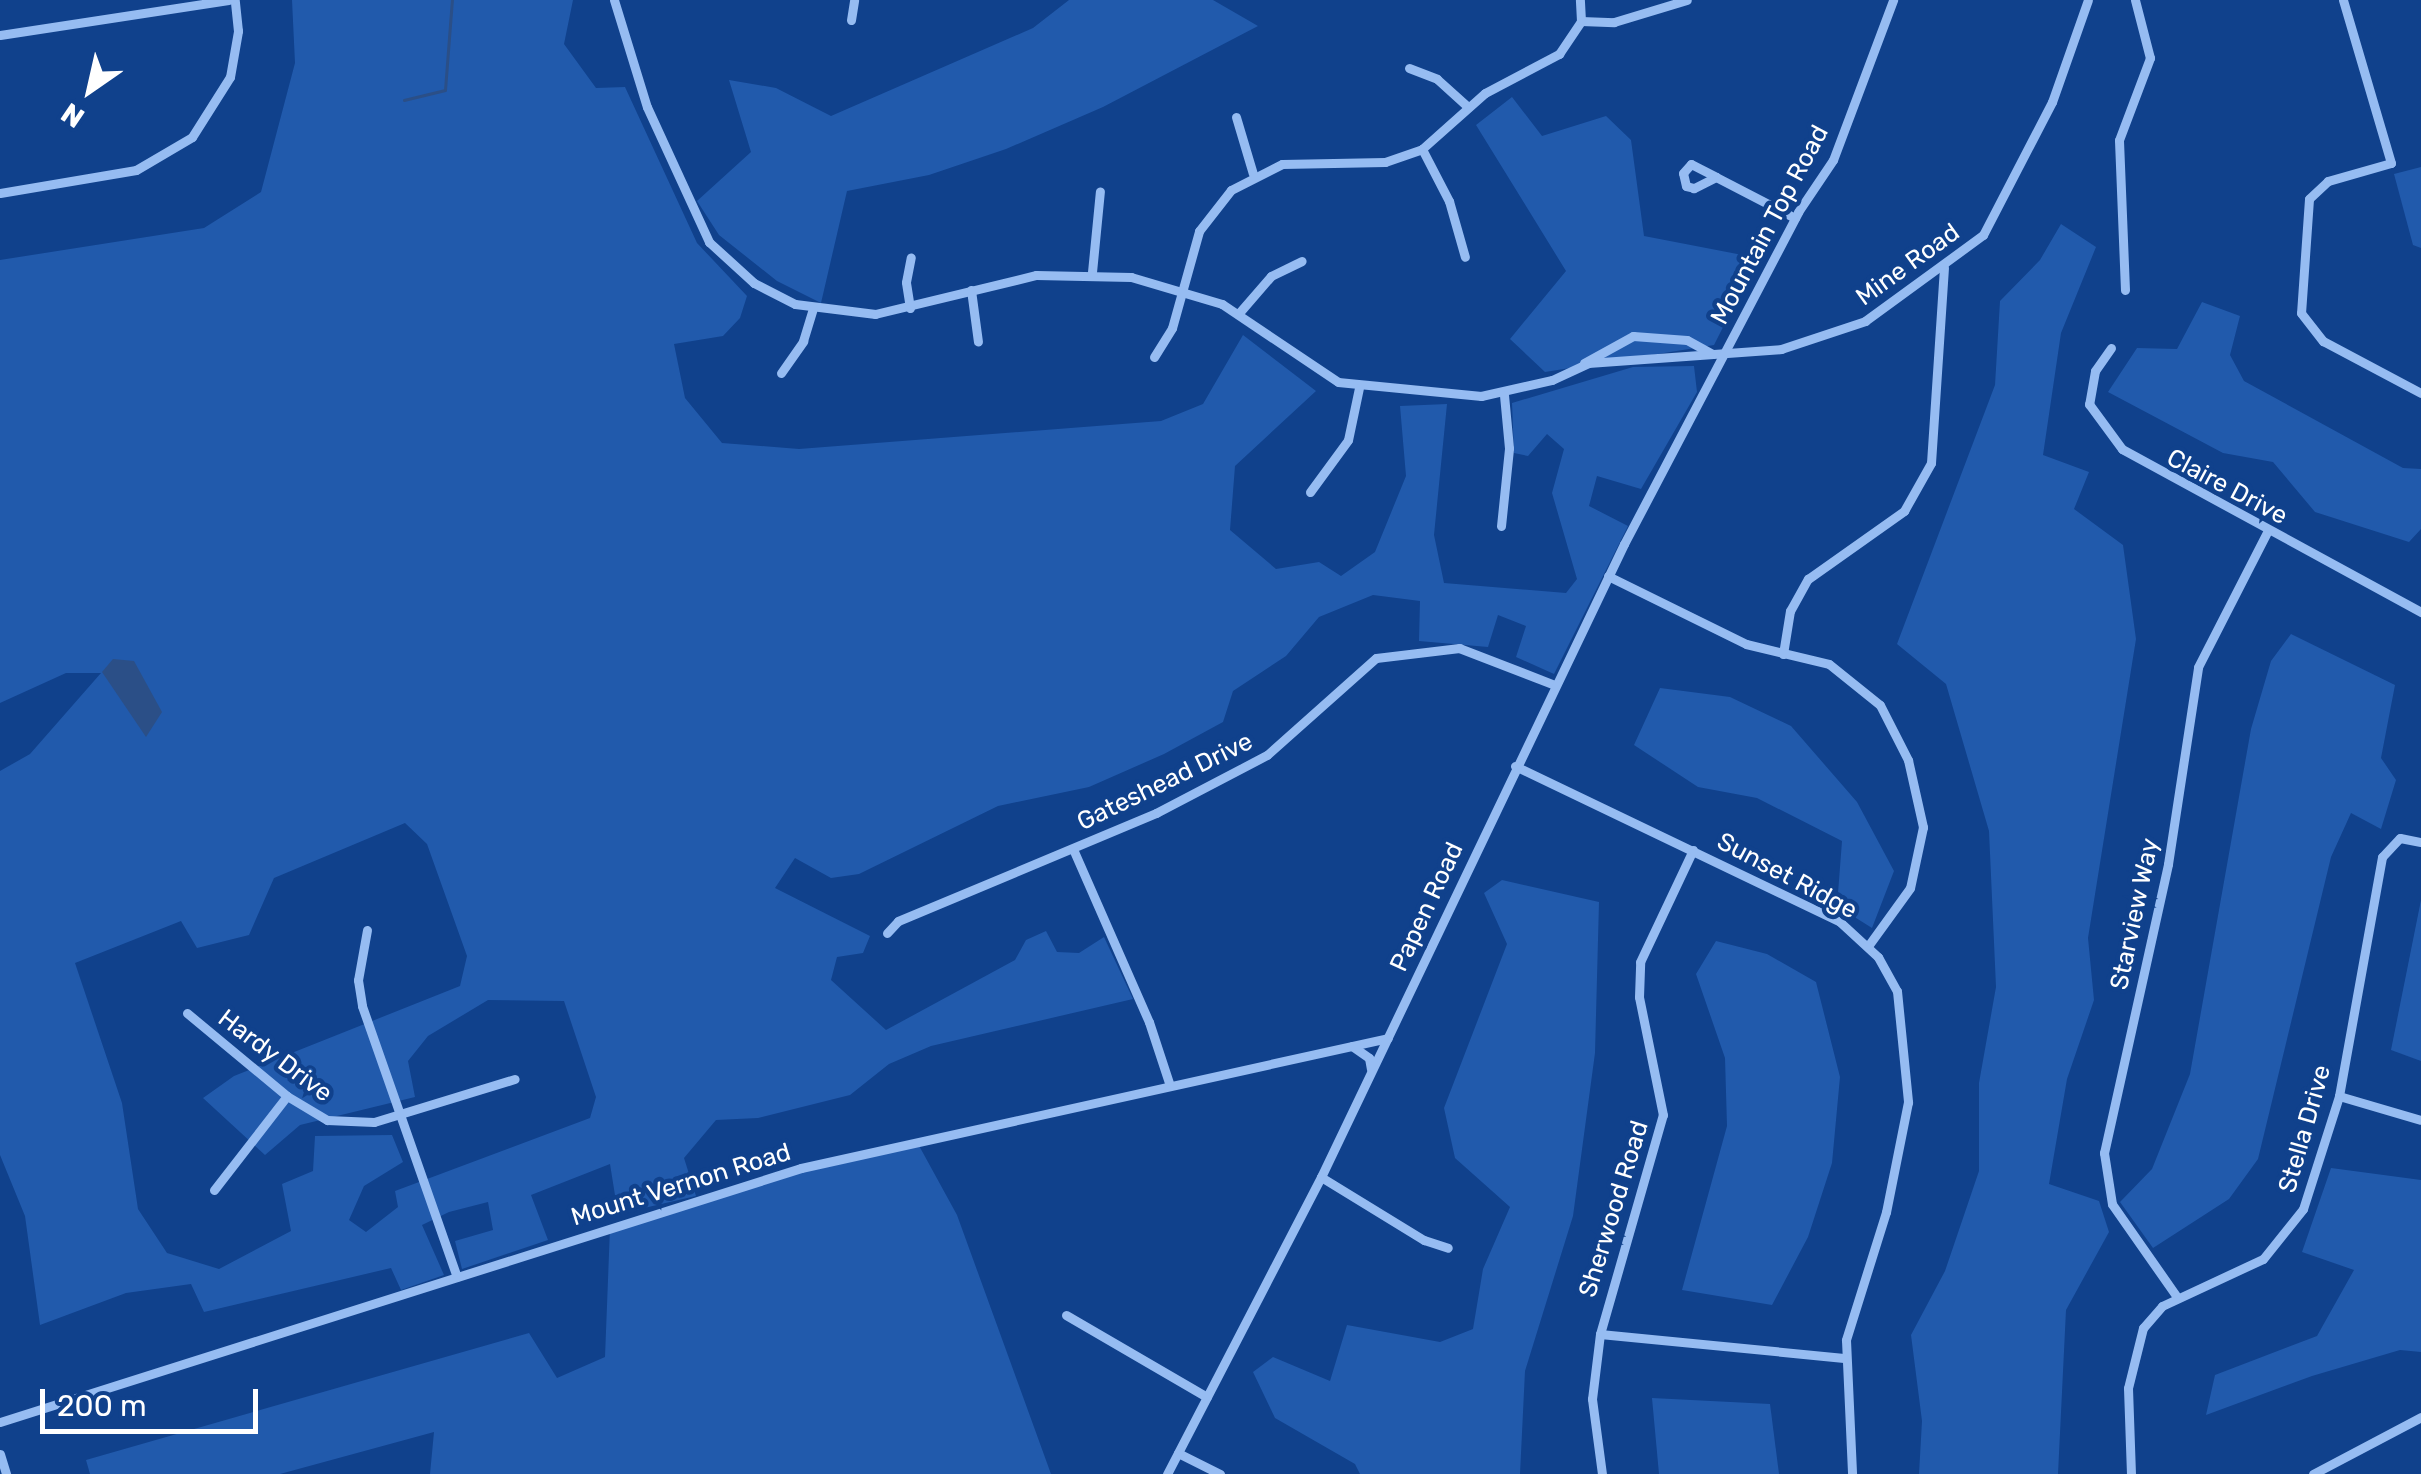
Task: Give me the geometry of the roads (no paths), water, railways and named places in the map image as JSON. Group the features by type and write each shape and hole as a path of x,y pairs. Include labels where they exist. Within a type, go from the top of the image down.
{"street":[{"path":"0,35 232,0 238,30 230,76 192,137 136,170 0,193"},
{"path":"614,0 640,89 709,242 754,283 813,310 860,315 910,308 1036,275 1092,272 1180,288 1238,313 1312,369 1358,388 1504,394 1582,364 1634,336 1687,340 1717,355"},
{"path":"851,20 854,0"},
{"path":"1154,357 1172,328 1180,288 1208,216 1253,174 1302,162 1391,162 1422,150 1468,107 1508,78 1558,54 1581,22 1580,0"},
{"path":"1581,22 1614,22 1688,0"},
{"name":"Mountain Top Road","path":"1717,355 1795,218 1838,152 1893,0"},
{"name":"Mine Road","path":"1582,364 1717,355 1830,338 1944,267 1982,234 2052,102 2088,0"},
{"path":"2125,290 2119,140 2150,58 2135,0"},
{"path":"2343,0 2392,163 2328,182 2309,200 2301,313 2323,341 2421,394"},
{"path":"1410,68 1440,82 1468,107"},
{"path":"1236,117 1253,174"},
{"path":"1422,150 1449,201 1465,257"},
{"path":"1716,177 1795,218"},
{"path":"1092,272 1100,191"},
{"path":"910,308 906,282 911,257"},
{"path":"1238,313 1271,276 1302,261"},
{"path":"1783,654 1790,611 1808,578 1904,510 1931,463 1944,267"},
{"path":"971,290 978,342"},
{"path":"781,373 803,342 813,310"},
{"name":"Claire Drive","path":"2111,348 2089,396 2099,425 2141,463 2421,612"},
{"name":"Papen Road","path":"1167,1474 1321,1176 1515,766 1717,355"},
{"path":"1310,492 1348,440 1358,388"},
{"path":"1501,526 1509,448 1504,394"},
{"name":"Starview Way","path":"2178,1297 2112,1204 2104,1154 2168,864 2198,666 2267,532"},
{"path":"1608,576 1746,644 1829,664 1869,691 1902,744 1918,793 1923,828 1915,875 1893,920 1868,946"},
{"name":"Gateshead Drive","path":"888,933 925,908 1073,849 1267,755 1376,658 1459,648 1555,685"},
{"name":"Sunset Ridge","path":"1515,766 1840,922 1868,946 1900,1000 1908,1102 1897,1170 1850,1317 1844,1358 1852,1474"},
{"name":"Stella Drive","path":"2131,1474 2132,1352 2146,1322 2178,1297 2244,1270 2285,1236 2309,1196 2339,1096 2382,858 2400,838 2421,842"},
{"path":"1073,849 1150,1022 1170,1086"},
{"name":"Sherwood Road","path":"1602,1474 1592,1399 1600,1334 1663,1115 1640,996 1640,962 1692,850"},
{"path":"367,930 359,992 398,1117 457,1276"},
{"name":"Hardy Drive","path":"187,1014 286,1096 341,1123 398,1117 515,1079"},
{"name":"Mount Vernon Road","path":"0,1422 801,1168 1388,1038"},
{"path":"1352,1046 1369,1058 1372,1071"},
{"path":"214,1190 286,1096"},
{"path":"2339,1096 2421,1120"},
{"path":"1321,1176 1424,1240 1448,1248"},
{"path":"1066,1315 1207,1397"},
{"path":"1600,1334 1844,1358"},
{"path":"2313,1474 2421,1416"},
{"path":"1178,1453 1220,1474"},
{"path":"0,1454 6,1474"},
{"path":"2340,1462 2340,1474"}],"waterway":[{"path":"404,100 445,90 452,0"}]}
